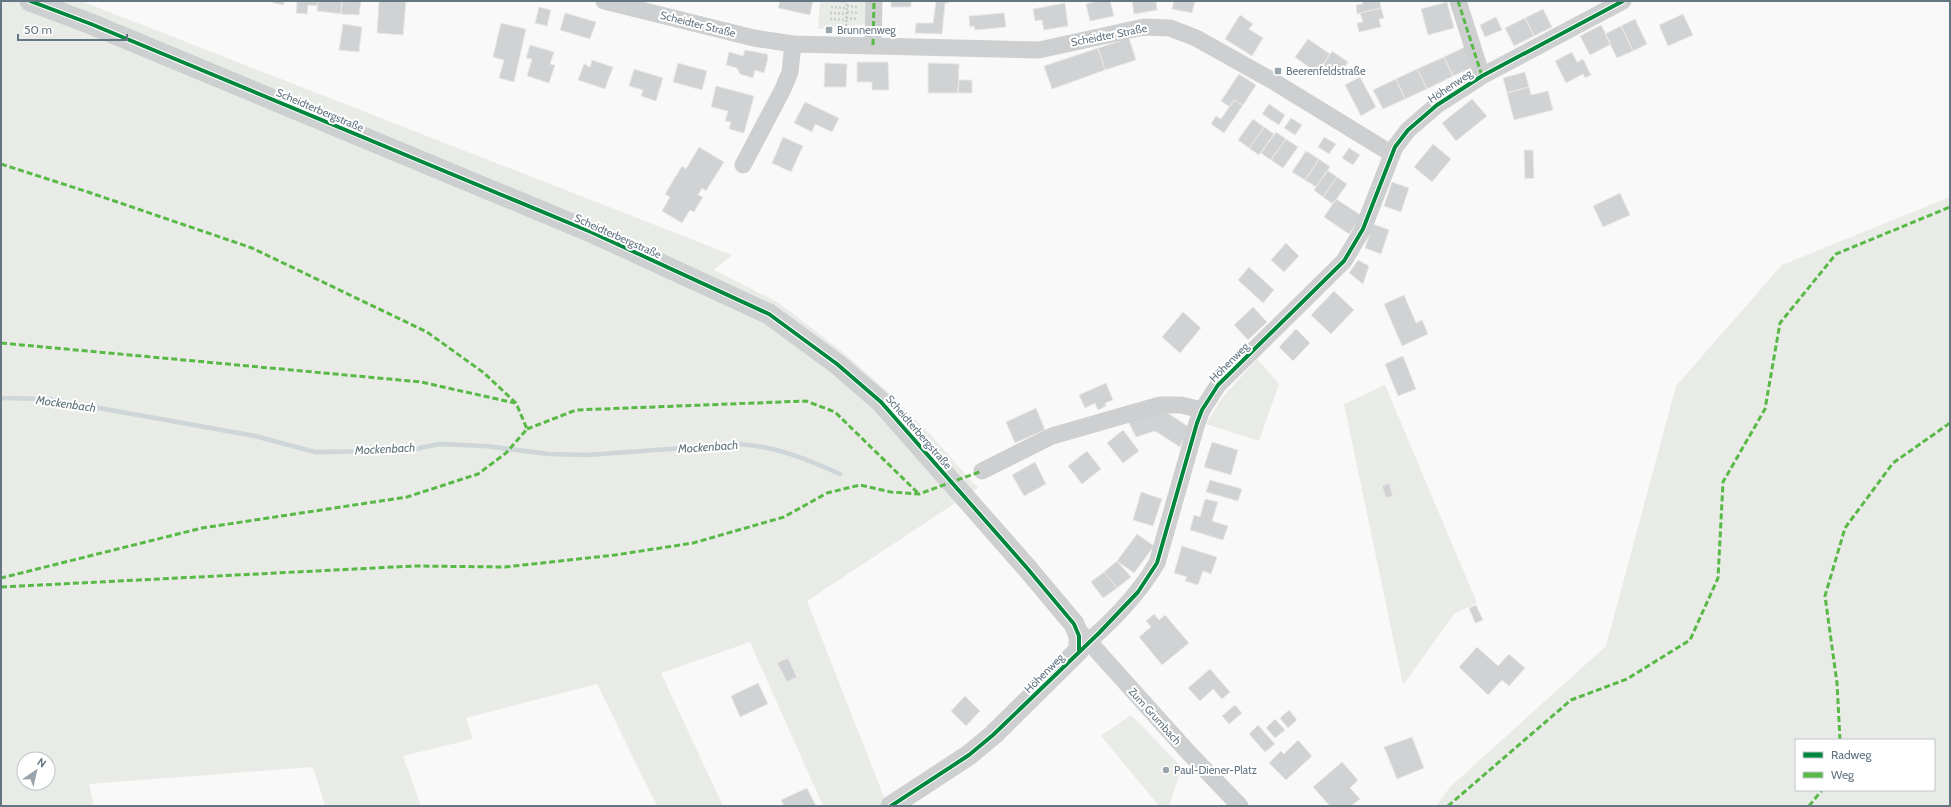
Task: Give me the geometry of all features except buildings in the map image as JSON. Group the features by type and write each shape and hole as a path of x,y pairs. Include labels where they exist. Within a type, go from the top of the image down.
{"street":[{"name":"Scheidterbergstraße","path":"30,1 91,24 591,232 769,314 837,364 881,402 1074,624 1084,646"},
{"name":"Scheidter Straße","path":"604,1 754,38 793,44 1039,50 1144,27 1170,28 1196,38 1253,70 1392,154"},
{"path":"1458,1 1482,76"},
{"name":"Höhenweg","path":"891,806 969,754 993,735 1138,592 1157,563 1202,410 1218,385 1344,262 1363,229 1392,154 1400,138 1416,122 1437,105 1482,76 1623,1"},
{"path":"867,4 873,45"},
{"path":"743,165 783,89 790,72 793,44"},
{"path":"982,471 1052,436 1160,405 1181,405 1202,410"},
{"name":"Zum Grumbach","path":"1084,646 1240,806"}],"path":[{"path":"838,1 847,1 846,25"},
{"path":"831,7 847,7 867,4"},
{"path":"830,13 860,13"},
{"path":"830,19 860,19"}],"shaded area":[{"path":"1,1 81,1 732,255 714,270 779,303 845,354 888,392 928,432 978,488 807,601 886,802 878,806 823,806 750,642 661,673 723,806 657,806 597,684 466,718 473,739 403,756 421,806 325,806 313,767 89,784 94,806 1,806"},
{"path":"820,1 868,1 867,24 818,29"},
{"path":"1950,197 1950,806 1436,806 1450,787 1606,646 1676,386 1782,265"},
{"path":"1257,359 1279,384 1259,441 1206,424 1222,398"},
{"path":"1385,385 1477,603 1454,614 1403,685 1344,404"},
{"path":"1131,715 1182,767 1169,806 1159,806 1101,736"}],"waterway":[{"name":"Mockenbach","path":"1,398 49,399 255,436 315,452 406,451 439,444 485,446 549,454 587,455 738,444 778,450 815,463 840,474"}],"marked path":[{"path":"873,45 874,1"},
{"path":"1458,1 1482,76"},
{"path":"1,164 252,248 427,332 484,373 516,403 527,429 506,453 478,474 407,497 202,528 1,578"},
{"path":"1448,806 1571,700 1627,679 1690,640 1718,578 1723,482 1765,409 1780,323 1836,254 1950,207"},
{"path":"1,343 421,382 515,403"},
{"path":"527,429 576,410 806,401 835,412 919,494"},
{"path":"1840,739 1837,683 1825,596 1845,528 1893,463 1950,423"},
{"path":"1,587 414,566 505,567 615,555 693,543 784,517 827,493 860,485 891,492 919,494 982,471"},
{"path":"1809,806 1821,791"}],"cycle path":[{"path":"30,1 91,24 591,232 769,314 837,364 881,402 1027,568 1074,624 1079,636 1079,650"},
{"path":"891,806 969,755 993,735 1099,633 1138,592 1157,563 1202,410 1218,385 1344,261 1363,229 1395,147 1408,130 1437,105 1482,76 1623,1"}],"place":[{"name":"Brunnenweg","path":"829,30"},
{"name":"Beerenfeldstraße","path":"1278,71"},
{"name":"Paul-Diener-Platz","path":"1166,770"}]}
